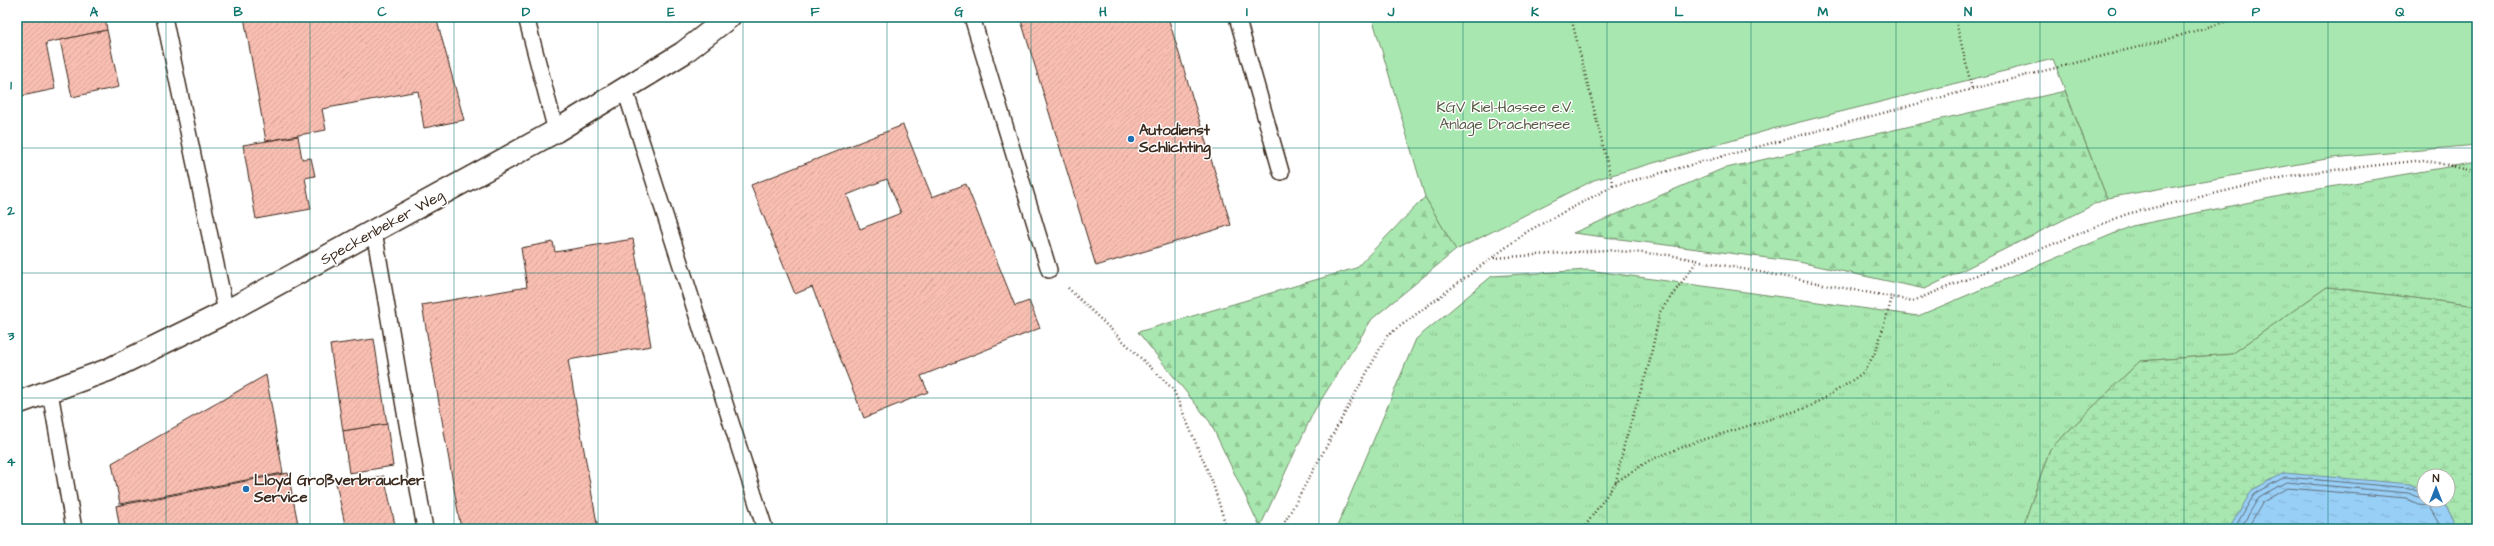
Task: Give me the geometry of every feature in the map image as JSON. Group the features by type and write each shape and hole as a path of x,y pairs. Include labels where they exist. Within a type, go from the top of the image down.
{"street":[{"name":"Speckenbeker Weg","path":"17,403 108,370 226,312 556,131 683,53 730,17"}],"lane":[{"path":"164,17 226,312"},
{"path":"526,17 556,131"},
{"path":"972,17 1049,270"},
{"path":"1237,17 1281,172"},
{"path":"625,90 765,529"},
{"path":"374,231 424,529"},
{"path":"50,392 74,529"}],"path":[{"path":"1571,17 1613,186"},
{"path":"1955,17 1972,89"},
{"path":"1281,529 1387,336 1494,258 1528,231 1613,186 1972,89 2162,41 2241,17"},
{"path":"1494,258 1606,250 1669,255 1914,301 2127,214 2298,174 2424,160 2473,171 2477,170"},
{"path":"1616,482 1624,445 1649,364 1660,312 1697,261"},
{"path":"1049,270 1173,389 1212,481 1227,529"},
{"path":"1583,529 1616,482 1650,460 1693,444 1809,407 1864,372 1876,351 1892,298"}],"green space":[{"name":"KGV Kiel-Hassee e.V. Anlage Drachensee","path":"1372,17 2477,17 2477,145 2332,158 2107,198 2053,59 1776,128 1594,180 1456,250 1425,197"},
{"path":"2065,91 2107,198 1925,289 1799,262 1573,233 1722,169"},
{"path":"2477,162 2477,306 2327,287 2232,354 2140,361 2050,449 2022,529 1336,529 1416,339 1492,276 1588,270 1918,316 2132,226 2295,193"},
{"path":"1425,197 1456,250 1372,319 1314,411 1260,527 1210,422 1138,332 1356,268"},
{"path":"2327,287 2477,306 2477,529 2459,529 2447,508 2456,508 2456,468 2416,468 2416,487 2410,484 2239,513 2229,529 2022,529 2050,449 2140,361 2232,354"}],"water":[{"path":"2284,473 2410,484 2416,487 2416,508 2447,508 2459,529 2229,529 2252,490"}],"building":[{"path":"17,17 105,17 107,30 46,43 55,89 17,97"},
{"path":"244,17 436,17 464,120 424,128 418,91 322,109 326,130 266,141"},
{"name":"Autodienst Schlichting","path":"1020,17 1136,17 1137,20 1147,17 1168,17 1231,225 1096,266"},
{"path":"107,30 119,87 72,97 60,40"},
{"path":"903,125 932,197 966,184 1015,306 1029,301 1040,328 921,376 928,392 864,418 812,287 795,294 751,185","holes":["887,179 901,213 860,229 847,195"]},
{"path":"298,136 302,159 311,158 315,176 305,178 311,209 256,219 243,145"},
{"path":"633,239 651,346 568,360 598,529 461,529 422,305 527,287 521,248 553,242 555,252"},
{"path":"374,339 387,424 343,431 330,345"},
{"path":"266,375 283,473 120,504 112,463"},
{"path":"387,424 393,466 349,473 343,431"},
{"name":"Lloyd Großverbraucher Service","path":"288,473 299,529 120,529 116,506"},
{"path":"384,476 396,529 346,529 336,483"}],"place":[{"name":"Autodienst Schlichting","path":"1131,139"},
{"name":"Lloyd Großverbraucher Service","path":"246,489"}]}
